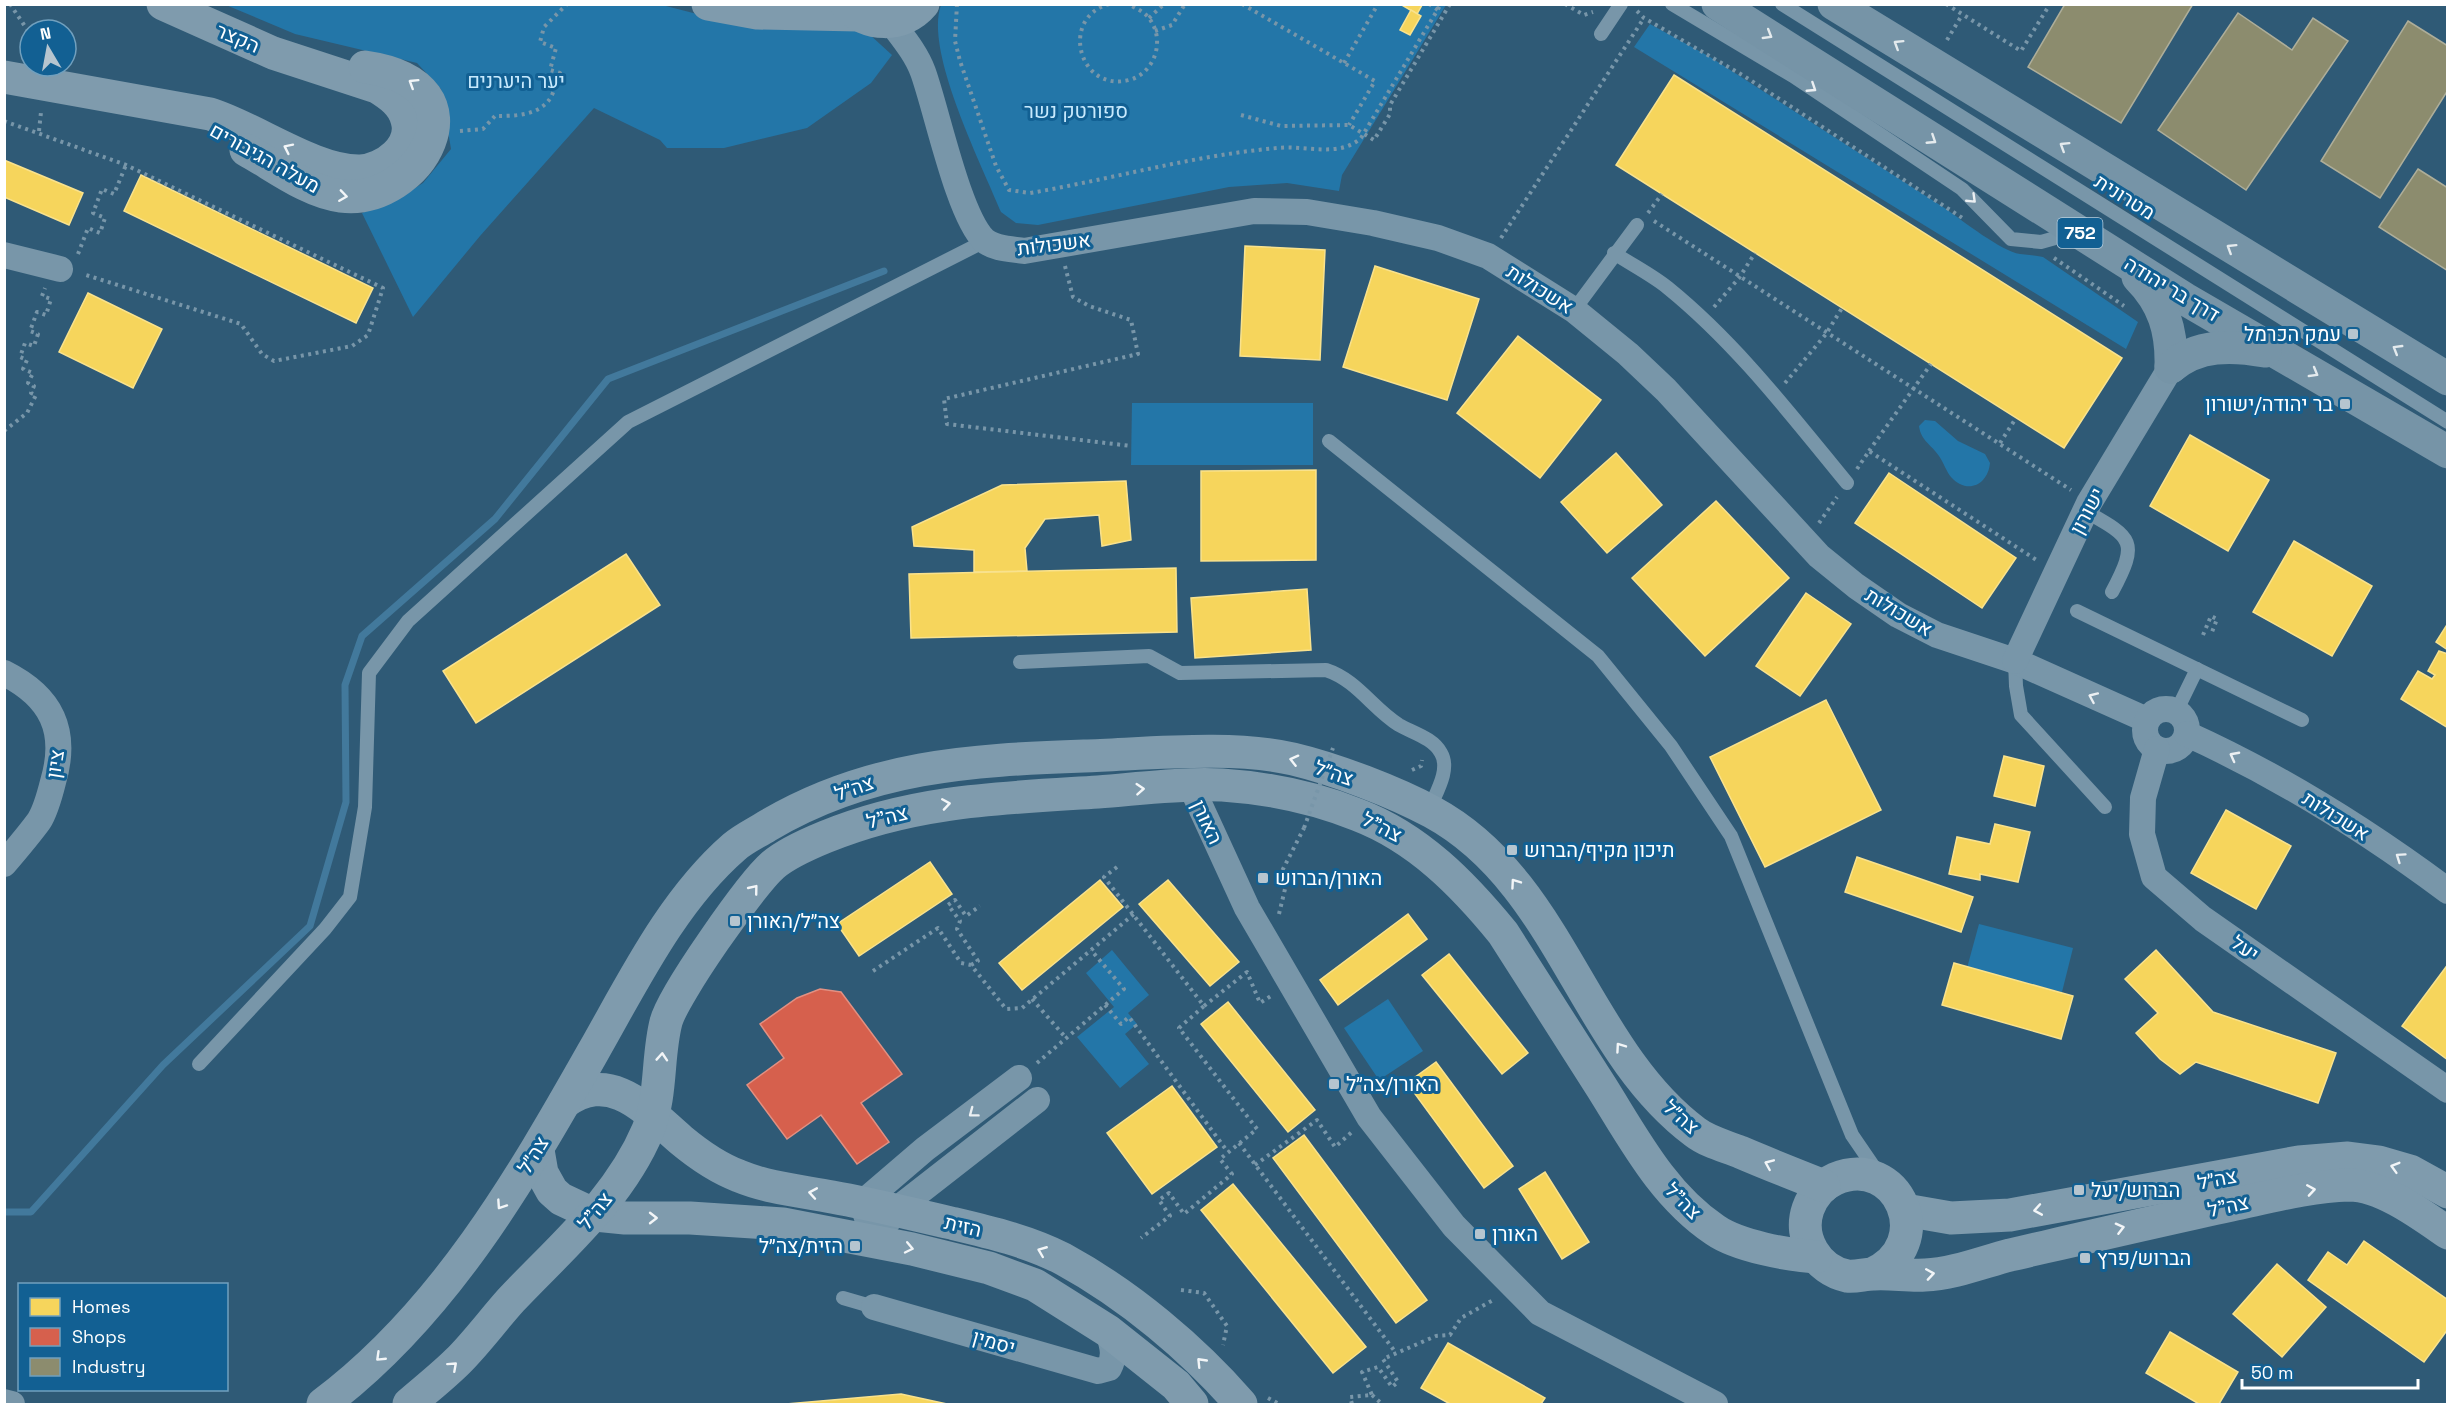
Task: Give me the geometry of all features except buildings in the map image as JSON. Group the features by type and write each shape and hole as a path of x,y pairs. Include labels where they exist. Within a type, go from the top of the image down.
{"main road":[{"name":"הקצר","path":"164,4 273,53 315,65 334,62 376,68 411,80 422,88 430,100 434,113 420,133"},
{"path":"708,4 738,12 781,9 852,10 874,22 911,12"},
{"name":"דרך בר יהודה","path":"1718,4 2116,255 2448,452"},
{"path":"1834,4 2448,379"},
{"name":"מעלה הגיבורים","path":"4,76 181,109 232,121 320,163 343,170 361,171 379,167 394,158 420,133"},
{"path":"2116,255 2144,283 2165,315 2171,342 2171,367"},
{"path":"2171,367 2182,357 2195,352 2228,346 2281,354"},
{"name":"צה״ל","path":"322,1404 359,1377 414,1324 473,1247 538,1150 657,945 693,890 736,845 799,807 875,780 927,767 1009,759 1175,753 1242,754 1290,758 1343,775 1429,810 1463,830 1508,874 1563,951 1617,1043 1650,1089 1701,1137 1868,1176 1897,1198 1951,1218 2010,1215 2299,1162 2348,1158 2379,1162 2410,1171 2448,1192"},
{"name":"צה\"ל","path":"409,1404 459,1360 510,1301 595,1215 630,1166 652,1114 661,1073 667,1018 683,988 773,864 819,839 871,819 904,811 1010,798 1222,785 1308,799 1356,814 1396,831 1432,858 1479,904 1503,933 1654,1170 1688,1210 1717,1232 1768,1250 1792,1256 1816,1257 1827,1268 1841,1274 1856,1276 1927,1275 2137,1224 2270,1197 2352,1185 2395,1199 2448,1233"},
{"path":"565,1102 588,1090 617,1092 637,1102 652,1114"},
{"name":"הזית","path":"652,1114 682,1142 717,1166 740,1176 766,1185 896,1210 1005,1236 1062,1259 1128,1302 1254,1401"},
{"path":"538,1150 542,1173 552,1191 561,1199 595,1215"},
{"path":"1816,1257 1808,1241 1805,1224 1812,1199 1844,1171"},
{"path":"1872,1274 1892,1263 1904,1244 1908,1221 1897,1198"},
{"name":"הזית","path":"595,1215 783,1224 875,1241 989,1268 1035,1285 1108,1331 1176,1385 1192,1404"}],"street":[{"path":"911,12 909,45 922,70 965,206 985,241"},
{"name":"אשכולות","path":"985,241 1003,248 1024,251 1254,212 1307,212 1373,223 1438,238 1488,256 1574,310 1628,354 1666,390 1806,542 1856,586 1898,615 1937,635 2015,661 2147,720"},
{"path":"4,255 69,262"},
{"name":"ישורון","path":"2015,661 2087,507 2171,367"},
{"name":"ציון","path":"4,673 28,685 43,702 58,730 60,758 40,819 4,864"},
{"path":"2170,709 2182,723 2177,748 2157,749 2147,740 2147,720 2157,711 2170,709"},
{"name":"אשכולות","path":"2182,723 2229,753 2340,816 2448,891"},
{"name":"יעל","path":"2157,749 2143,798 2142,834 2154,877 2212,925 2448,1090"},
{"name":"האורן","path":"1191,786 1247,908 1369,1117 1454,1226 1540,1313 1715,1404"},
{"path":"875,1241 862,1203 925,1149 1019,1078"},
{"path":"875,1241 896,1210 1037,1100"},
{"name":"יסמין","path":"874,1307 1098,1371 1109,1368 1113,1360 1114,1348 1108,1331"},
{"path":"4,1402 12,1404"}],"lane":[{"path":"1601,34 1621,4"},
{"path":"1672,4 1793,76 1962,189 2010,239 2041,242 2078,231"},
{"name":"מטרונית","path":"1782,4 2448,422"},
{"path":"1574,310 1637,225"},
{"path":"199,1064 325,929 350,897 365,807 369,673 408,621 628,422 985,241"},
{"path":"1614,254 1666,286 1703,319 1775,395 1847,483"},
{"path":"1329,441 1598,656 1671,746 1731,836 1852,1135 1844,1171"},
{"path":"2087,507 2119,530 2127,540 2129,554 2112,592"},
{"path":"2077,611 2301,720"},
{"path":"1020,662 1149,656 1180,673 1326,670 1342,675 1398,724 1427,739 1442,754 1444,773 1429,810"},
{"path":"2015,661 2021,715 2104,807"},
{"path":"2182,723 2198,669"},
{"name":"יסמין","path":"843,1298 874,1307"}],"path":[{"path":"10,4 19,18"},
{"path":"420,133 483,129 495,116 516,116 535,111 549,100 560,74 550,70 556,48 540,42 544,27 567,4"},
{"path":"957,4 955,41 960,61 1002,180 1009,190 1018,193 1047,190 1230,153 1281,147 1347,148 1364,134 1441,4"},
{"path":"1108,5 1091,14 1083,24 1079,36 1079,49 1084,62 1092,72 1116,81 1140,75 1156,54 1155,31 1149,18 1128,4"},
{"path":"1149,18 1164,4"},
{"path":"1155,31 1172,25 1185,4"},
{"path":"1242,4 1375,81 1349,124"},
{"path":"1344,63 1378,4"},
{"path":"1429,4 1438,10"},
{"path":"1241,115 1281,126 1349,124 1374,140 1390,114 1390,105 1450,4"},
{"path":"1565,4 1584,15 1592,14 1597,8"},
{"path":"1631,4 1644,18 1744,76 1972,225"},
{"path":"1946,4 2021,51 2050,4"},
{"path":"1498,242 1644,18"},
{"path":"4,121 126,165 383,288 368,335 352,346 274,361 262,354 241,324 101,278 69,262"},
{"path":"4,431 27,413 36,395 31,393 34,386 28,383 33,373 23,369 27,360 20,357 25,343 34,346 38,334 30,331 36,312 46,315 51,299 42,296 47,280 56,282 88,228 100,233 105,218 93,213 102,189 114,194 126,165"},
{"path":"1662,194 1646,216 1826,334 2000,443 2087,507"},
{"path":"1060,245 1073,297 1089,306 1131,320 1138,354 944,399 947,424 1131,446"},
{"path":"1703,319 1739,278 1755,253"},
{"path":"2052,256 2130,310"},
{"path":"1775,395 1826,334 1842,308"},
{"path":"1806,542 1931,364"},
{"path":"2000,443 2016,418"},
{"path":"1869,451 2056,573"},
{"path":"2204,635 2211,616 2217,619 2212,632"},
{"path":"1271,950 1285,889 1282,871 1304,828 1333,748"},
{"path":"1117,867 1104,877 1204,1006"},
{"path":"971,965 978,961 957,929 960,921 948,905 955,900 966,916 980,906"},
{"path":"873,971 938,928 961,963 971,965 1006,1009 1022,1008 1134,915"},
{"path":"1019,1078 1124,989 1091,950"},
{"path":"1141,1238 1170,1216 1159,1200 1169,1193 1184,1214 1232,1174 1220,1159 1227,1151 1257,1129 1179,1028 1247,972 1260,1003 1292,985"},
{"path":"1032,999 1065,1038"},
{"path":"1105,1005 1121,1024 1129,1017 1227,1151"},
{"path":"1255,1165 1317,1120 1335,1147 1369,1117"},
{"path":"1239,1143 1396,1353"},
{"path":"1382,1404 1372,1395 1362,1372 1378,1367 1392,1387 1398,1383 1383,1359 1436,1336 1450,1335 1461,1318 1513,1288"},
{"path":"1181,1290 1204,1293 1227,1326 1223,1348"},
{"path":"1352,1404 1350,1397 1372,1395"},
{"path":"1254,1401 1279,1404"}],"green space":[{"name":"יער היערנים","path":"226,5 662,5 697,14 851,29 869,34 892,55 871,83 807,128 724,148 667,148 660,140 594,108 480,236 413,317 362,213 396,200 423,183 451,149 441,89 417,63 295,34"},
{"name":"ספורטק נשר","path":"941,5 1446,5 1342,175 1339,191 1287,183 1229,187 1038,225 1016,223 1001,212 969,138 948,78 938,25"},
{"path":"1650,24 1710,57 1946,209 1993,242 2012,252 2043,257 2138,322 2126,349 1634,47"},
{"path":"1132,403 1313,403 1313,465 1131,465"},
{"path":"1925,420 1935,421 1958,441 1985,454 1990,463 1981,482 1976,485 1964,485 1951,477 1920,431 1919,426"},
{"path":"1979,924 2073,948 2062,992 1967,968"},
{"path":"1112,950 1149,995 1128,1013 1137,1024 1125,1034 1149,1064 1120,1088 1077,1037 1114,1007 1086,973"},
{"path":"1388,999 1423,1051 1379,1080 1344,1028"}],"waterway":[{"path":"4,1212 31,1212 163,1065 310,926 346,802 345,685 362,636 495,519 608,379 884,271"}],"place":[{"name":"עמק הכרמל","path":"2353,334"},
{"name":"בר יהודה/ישורון","path":"2345,404"},
{"name":"תיכון מקיף/הברוש","path":"1512,850"},
{"name":"האורן/הברוש","path":"1263,878"},
{"name":"צה״ל/האורן","path":"735,921"},
{"name":"האורן/צה״ל","path":"1334,1084"},
{"name":"הברוש/יעל","path":"2079,1190"},
{"name":"האורן","path":"1480,1234"},
{"name":"הזית/צה״ל","path":"855,1246"},
{"name":"הברוש/פרץ","path":"2085,1258"}]}
